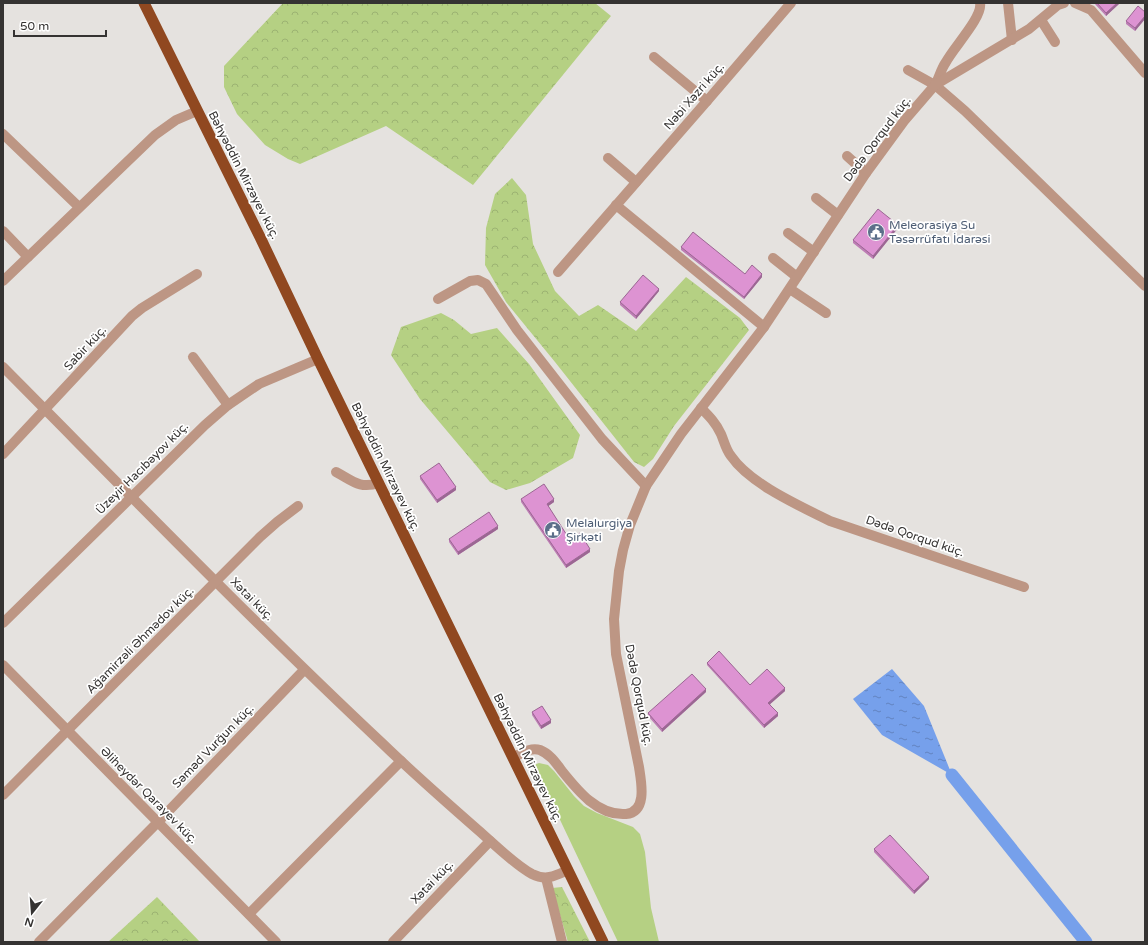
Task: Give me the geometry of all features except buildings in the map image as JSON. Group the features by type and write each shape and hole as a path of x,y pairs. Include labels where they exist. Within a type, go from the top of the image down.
{"highway":[{"name":"Bəhyəddin Mirzəyev küç.","path":"144,3 260,237 318,359 604,942"}],"street":[{"name":"Nəbi Xəzri küç.","path":"558,272 791,3"},
{"path":"935,85 945,63 977,18 981,7 980,3"},
{"path":"1008,3 1012,40"},
{"path":"935,85 1012,40 1041,20 1058,5 1064,3"},
{"path":"1075,3 1091,10 1145,73"},
{"path":"1041,20 1055,42"},
{"path":"654,57 707,101"},
{"path":"908,70 935,85 965,111 1145,286"},
{"name":"Dədə Qorqud küç.","path":"514,757 533,749 541,751 552,758 573,785 599,807 612,813 620,814 629,814 636,810 640,803 641,785 639,767 616,654 614,619 619,571 623,550 630,525 646,486 666,455 764,327 866,173 904,121 935,85"},
{"path":"3,281 155,135 176,120 197,112"},
{"path":"3,134 79,207"},
{"path":"847,156 866,173"},
{"path":"608,158 636,182"},
{"path":"816,198 838,215"},
{"path":"616,205 764,327"},
{"path":"3,231 28,257"},
{"path":"788,233 814,252"},
{"path":"773,258 797,277"},
{"name":"Sabir küç.","path":"3,454 132,316 142,308 197,274"},
{"path":"438,299 470,281 478,280 486,284 517,330 602,438 646,486"},
{"path":"790,289 826,313"},
{"path":"193,357 228,405"},
{"name":"Üzeyir Hacıbəyov küç.","path":"3,623 132,497 204,424 228,405 259,384 318,359"},
{"name":"Xətai küç.","path":"3,367 304,670 401,761 490,841 524,869 536,876 546,878"},
{"name":"Dədə Qorqud küç.","path":"701,408 711,418 720,432 731,456 743,470 763,485 809,511 830,520 1024,587"},
{"path":"336,472 360,485 368,487 379,483"},
{"name":"Ağamirzəli Əhmədov küç.","path":"3,796 260,537 298,506"},
{"name":"Əliheydər Qarayev küç.","path":"3,665 276,942"},
{"name":"Səməd Vurğun küç.","path":"39,942 158,822 304,670"},
{"path":"249,914 401,761"},
{"name":"Xətai küç.","path":"393,942 490,841"},
{"path":"562,942 546,878 553,877 568,870"}],"green space":[{"path":"283,3 595,3 611,16 473,185 386,126 300,164 288,159 265,145 237,114 224,87 224,66"},
{"path":"512,178 526,195 533,244 555,291 579,316 598,305 636,331 686,277 740,318 749,330 674,426 653,459 644,467 634,462 506,302 485,265 486,228 495,194"},
{"path":"441,313 454,320 471,334 497,328 529,364 580,435 573,458 530,483 506,490 490,482 420,399 391,355 401,327"},
{"path":"539,763 548,765 584,806 597,813 633,827 640,834 645,852 651,908 659,942 618,942 534,765"},
{"path":"562,887 590,942 568,942 552,888"},
{"path":"157,897 200,942 108,942"}],"water":[{"path":"892,669 924,706 952,775 882,735 853,699"}],"waterway":[{"path":"952,775 1086,942"}],"place":[{"name":"Meleorasiya Su Təsərrüfatı İdarəsi","path":"876,232"},
{"name":"Melalurgiya Şirkəti","path":"553,530"}]}
